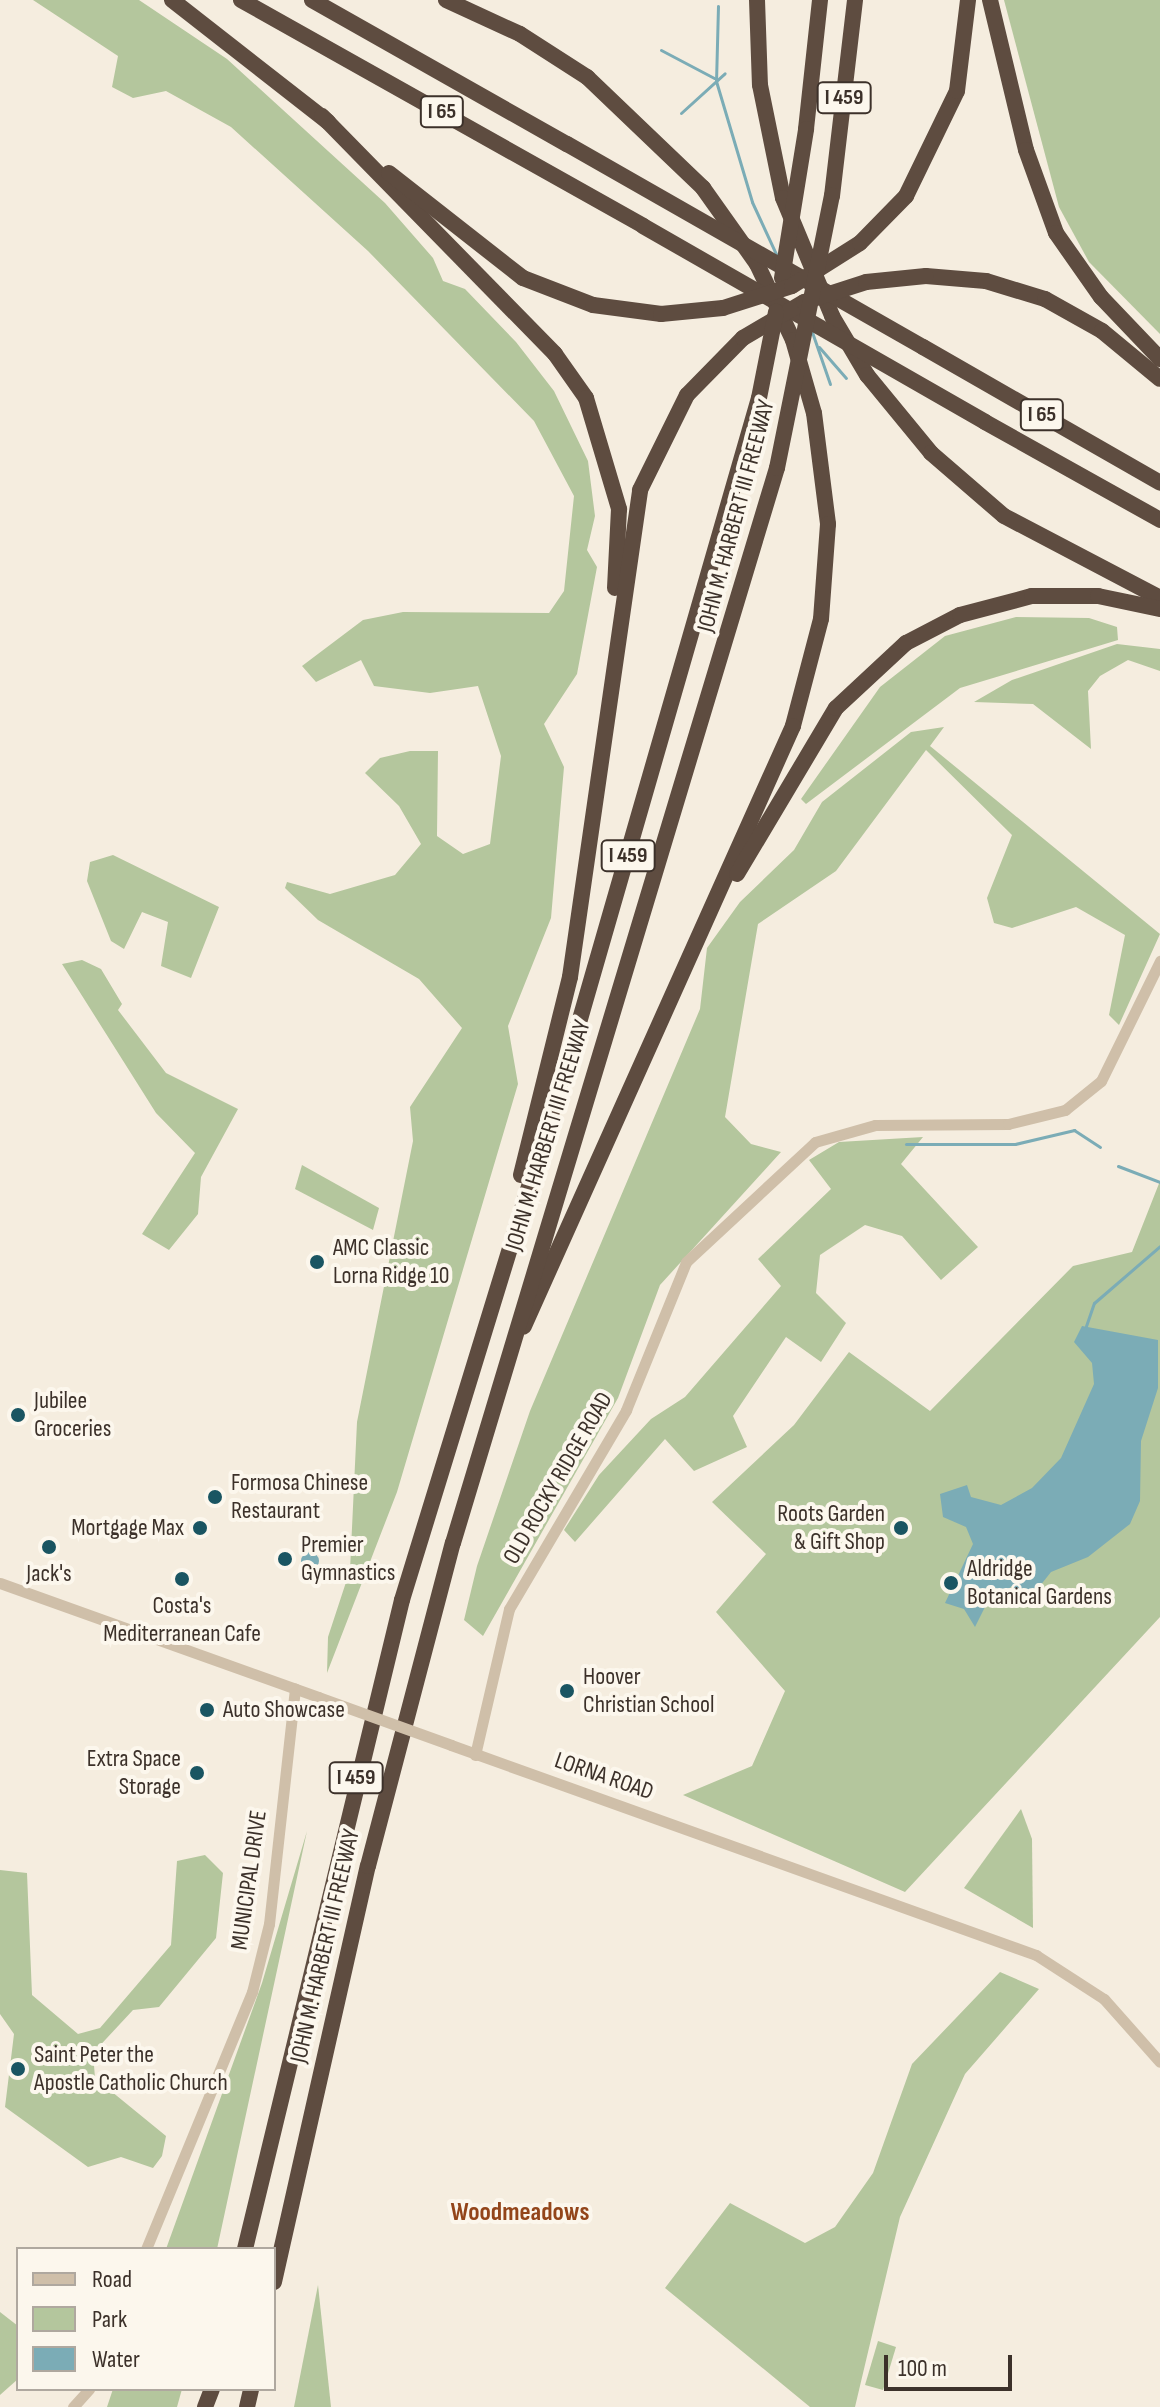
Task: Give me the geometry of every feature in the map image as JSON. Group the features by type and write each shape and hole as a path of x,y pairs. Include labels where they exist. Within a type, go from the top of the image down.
{"highway":[{"path":"172,0 523,278 593,305 661,314 723,308 792,286 860,243 906,196 957,91 968,0"},
{"name":"I 65","path":"241,0 1160,520"},
{"name":"I 65","path":"312,0 1160,483"},
{"path":"446,0 520,34 587,77 703,188 757,264 793,340 814,413 828,524 816,648 793,726 500,1378"},
{"path":"757,0 760,85 783,198 820,290 867,375 931,453 994,509 1083,564 1160,598"},
{"name":"JOHN M. HARBERT III FREEWAY","path":"245,2247 341,1833 488,1312 759,398 806,129 820,0"},
{"name":"JOHN M. HARBERT III FREEWAY","path":"276,2273 372,1852 500,1378 777,468 832,196 855,0"},
{"path":"990,0 1026,150 1056,233 1101,297 1160,359"},
{"path":"322,116 555,354 586,398 619,509 611,659"},
{"path":"488,1312 570,977 611,659 640,490 687,395 743,338 804,302 866,282 926,276 986,281 1045,299 1102,331 1160,379"},
{"path":"692,952 824,726 865,676 906,643 960,615 1032,596 1098,596 1160,609"}],"street":[{"name":"OLD ROCKY RIDGE ROAD","path":"475,1755 509,1609 626,1410 686,1262 786,1161 837,1132 919,1122 1008,1124 1065,1110 1101,1081 1160,961"},
{"name":"LORNA ROAD","path":"0,1583 1036,1955 1104,1999 1160,2062"},
{"name":"MUNICIPAL DRIVE","path":"147,2247 252,1992 269,1924 295,1688"},
{"path":"73,2407 87,2391"}],"green space":[{"path":"33,0 139,0 227,59 385,203 433,258 443,281 465,289 516,342 554,391 588,461 595,516 587,550 597,567 577,674 544,724 564,767 551,918 508,1026 518,1084 397,1492 327,1673 328,1637 350,1570 357,1422 413,1141 410,1107 462,1028 419,979 318,920 285,888 287,882 330,894 395,875 421,844 399,806 365,773 380,758 410,751 438,751 437,836 463,854 490,844 501,756 478,686 430,693 374,686 361,660 316,682 302,666 363,620 403,612 549,613 564,591 574,496 534,421 368,251 231,127 166,91 133,98 112,87 118,56"},
{"path":"1004,0 1160,0 1160,334 1089,262 1059,207"},
{"path":"1016,617 1089,618 1117,627 1118,640 960,688 806,804 801,799 880,687 945,636"},
{"path":"1117,644 1160,649 1160,671 1128,660 1100,676 1088,691 1091,749 1033,704 974,702 1012,680"},
{"path":"944,727 930,746 1160,934 1119,1025 1109,1015 1125,935 1076,907 1012,928 994,923 987,898 1012,835 926,750 836,871 758,924 725,1117 751,1144 781,1152 660,1285 618,1398 483,1636 464,1620 477,1566 530,1411 700,1009 707,948 740,902 794,850 822,802 911,732"},
{"path":"113,855 219,907 191,978 161,966 168,922 142,912 124,949 111,941 87,881 90,862"},
{"path":"82,960 101,969 122,1004 118,1010 166,1073 238,1109 201,1177 198,1214 169,1250 142,1234 195,1153 156,1113 62,964"},
{"path":"923,1137 901,1164 978,1247 941,1280 902,1236 865,1225 820,1255 816,1293 846,1323 821,1362 786,1337 733,1416 747,1447 694,1471 665,1439 575,1542 564,1530 599,1475 651,1419 685,1397 781,1286 758,1259 831,1189 809,1160 839,1142"},
{"path":"302,1165 379,1208 373,1230 295,1189"},
{"name":"Aldridge Botanical Gardens","path":"1160,1181 1160,1617 905,1892 683,1795 752,1766 785,1691 716,1612 766,1554 712,1502 794,1425 849,1352 930,1411 1073,1266 1132,1252"},
{"path":"1021,1809 1032,1839 1033,1928 964,1888"},
{"path":"307,1831 217,2247 167,2247 262,1983"},
{"path":"205,1855 223,1873 216,1938 159,2007 133,2010 93,2053 95,2078 166,2136 162,2156 153,2168 121,2157 88,2167 5,2107 14,2034 0,2014 0,1870 27,1873 32,1995 78,2034 100,2028 171,1945 177,1861"},
{"path":"1000,1972 1039,1989 965,2074 900,2217 855,2407 810,2407 665,2288 730,2203 805,2243 835,2227 873,2173 912,2064"},
{"path":"318,2285 331,2407 294,2407"},
{"path":"0,2312 16,2324 16,2381 0,2395"},
{"path":"878,2341 896,2347 883,2390 865,2385"},
{"path":"112,2391 181,2391 177,2407 107,2407"}],"water":[{"path":"1082,1326 1158,1340 1158,1388 1141,1441 1140,1501 1130,1524 1088,1557 1051,1572 1028,1601 1012,1586 985,1607 975,1627 964,1609 945,1603 973,1544 966,1527 943,1517 940,1494 967,1485 971,1497 1001,1505 1032,1488 1061,1458 1094,1384 1092,1363 1074,1342"},
{"path":"306,1552 314,1552 319,1561 317,1568 306,1570 301,1565 301,1557"}],"waterway":[{"path":"718,6 716,81 752,202 777,256"},
{"path":"661,50 714,78"},
{"path":"681,113 725,73"},
{"path":"812,332 830,384"},
{"path":"819,347 846,378"},
{"path":"906,1144 1015,1144 1074,1130 1100,1147"},
{"path":"1118,1166 1160,1182"},
{"path":"1086,1326 1094,1303 1160,1246"}],"place":[{"name":"AMC Classic Lorna Ridge 10","path":"317,1262"},
{"name":"Jubilee Groceries","path":"18,1415"},
{"name":"Formosa Chinese Restaurant","path":"215,1497"},
{"name":"Mortgage Max","path":"200,1528"},
{"name":"Roots Garden & Gift Shop","path":"901,1528"},
{"name":"Jack's","path":"49,1547"},
{"name":"Premier Gymnastics","path":"285,1559"},
{"name":"Costa's Mediterranean Cafe","path":"182,1579"},
{"name":"Aldridge Botanical Gardens","path":"951,1583"},
{"name":"Hoover Christian School","path":"567,1691"},
{"name":"Auto Showcase","path":"207,1710"},
{"name":"Extra Space Storage","path":"197,1773"},
{"name":"Saint Peter the Apostle Catholic Church","path":"18,2069"}],"district":[{"name":"Woodmeadows","path":"520,2213"}]}
